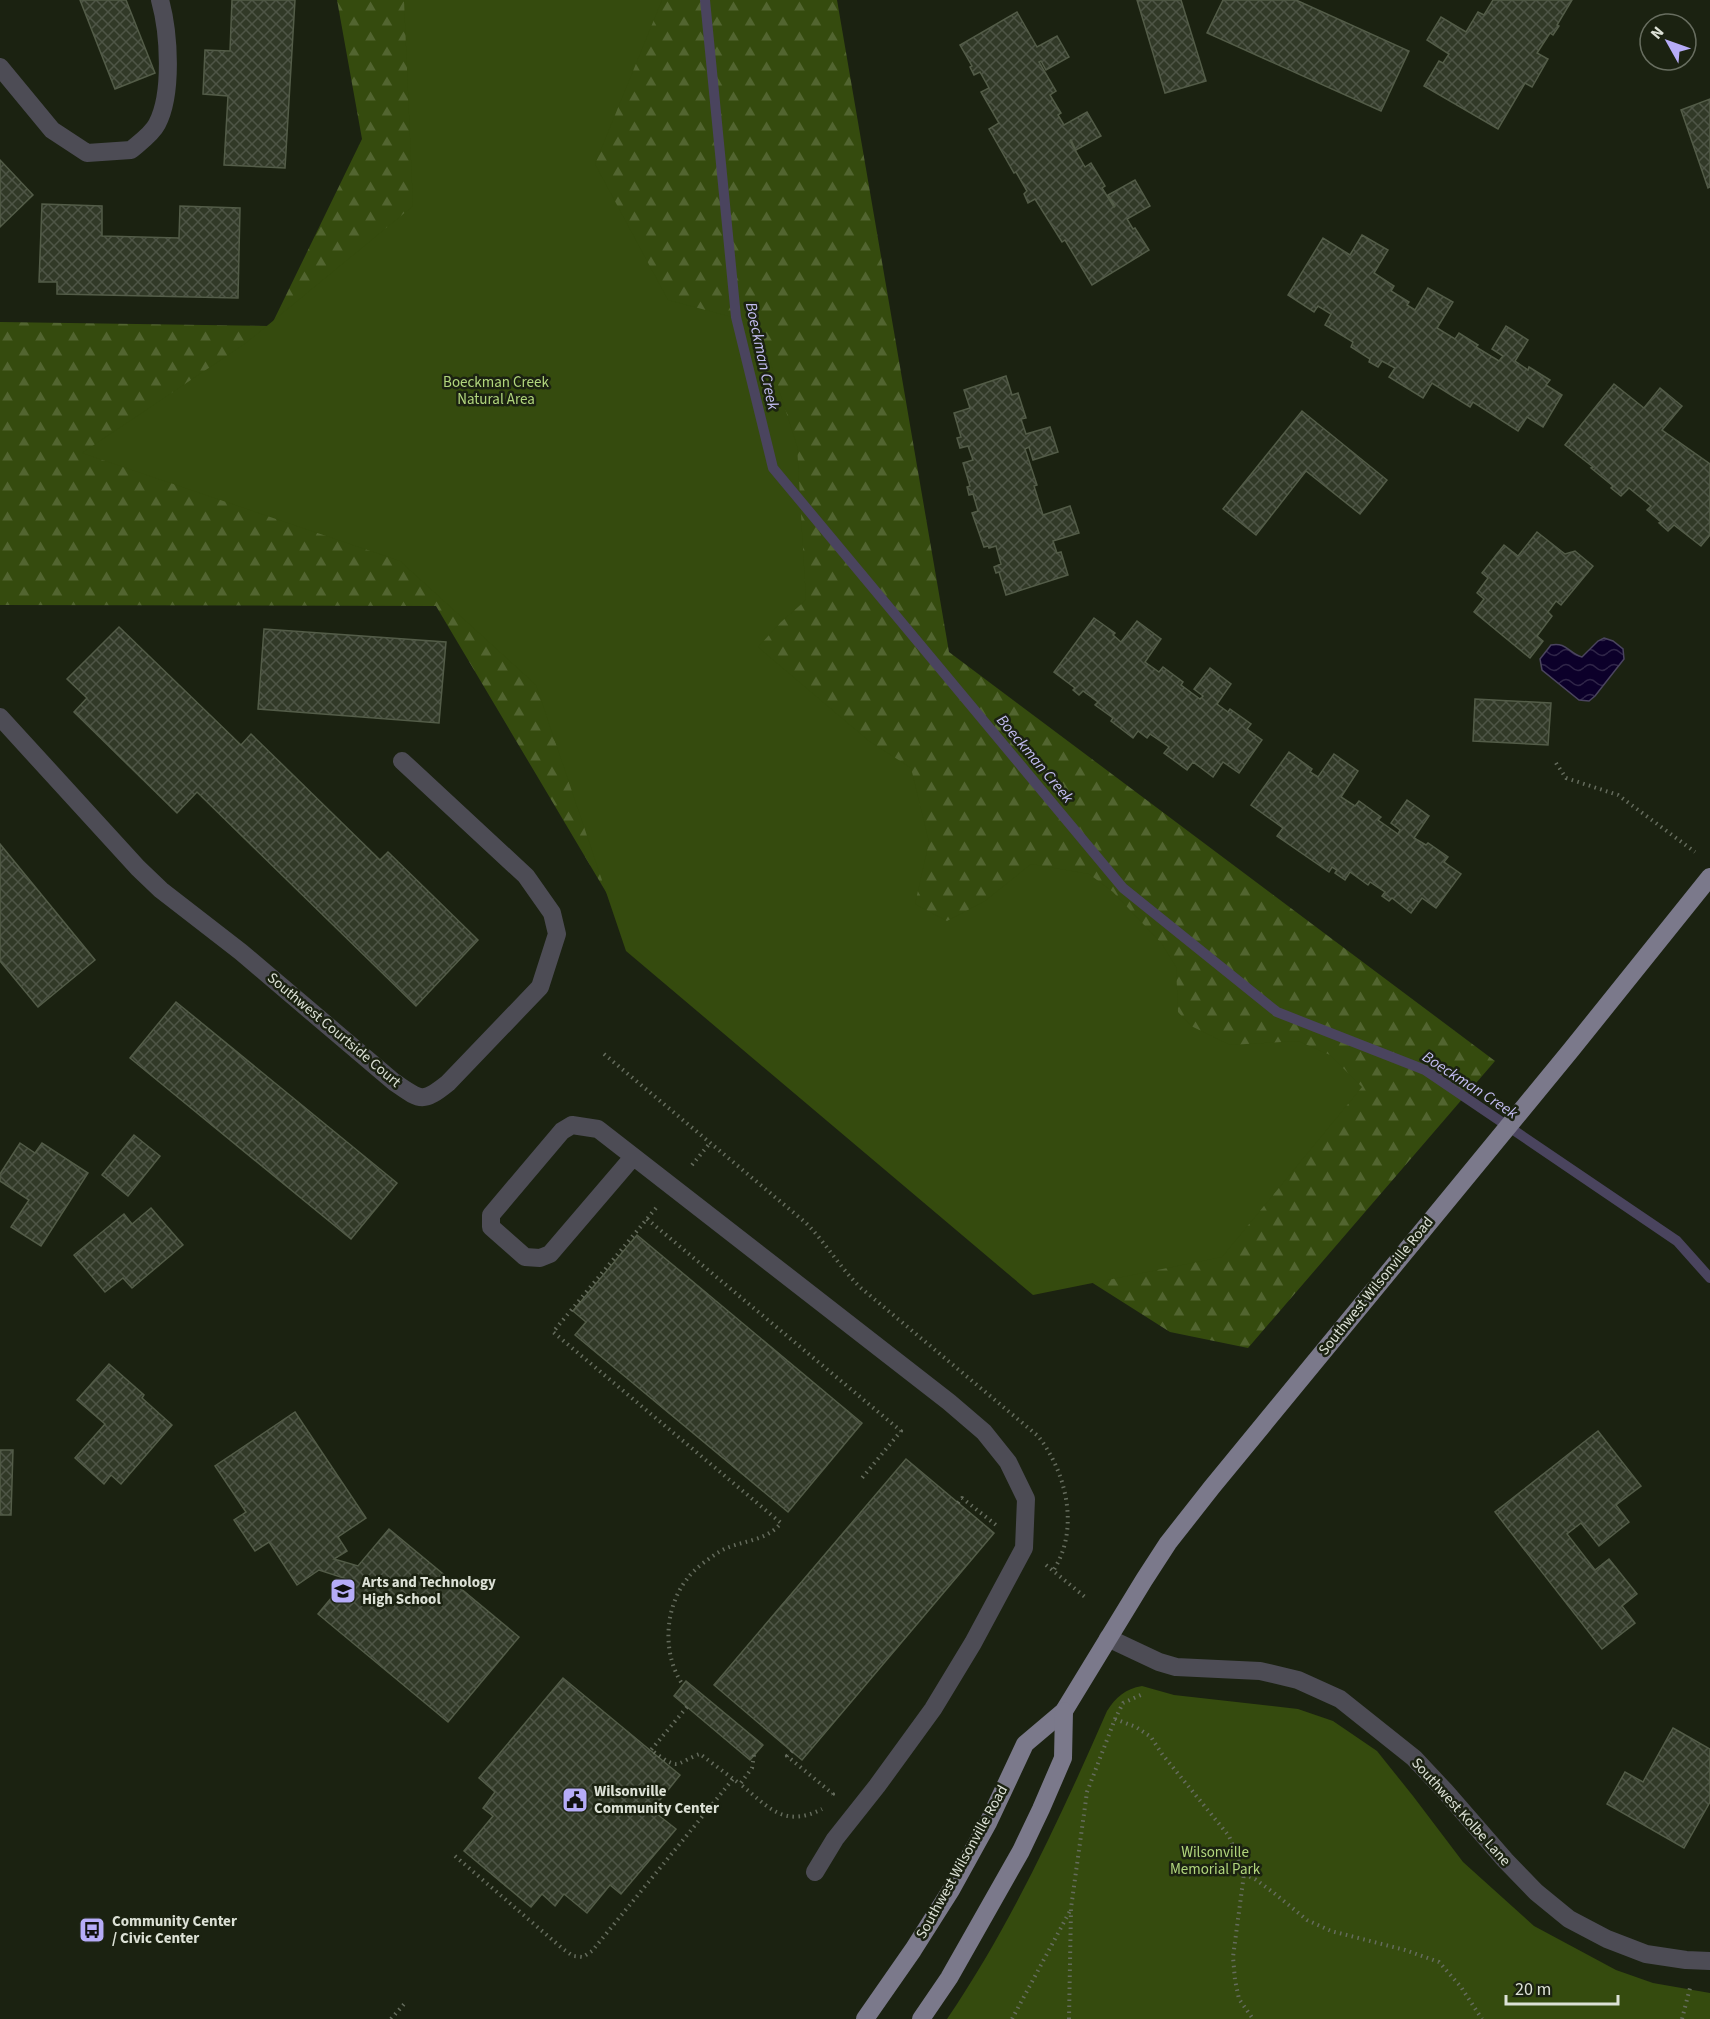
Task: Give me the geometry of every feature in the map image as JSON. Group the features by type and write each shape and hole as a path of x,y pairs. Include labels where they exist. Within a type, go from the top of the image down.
{"main road":[{"name":"Southwest Wilsonville Road","path":"865,2019 951,1890 988,1822 1025,1744 1064,1711 1168,1543 1710,877"},
{"name":"Southwest Wilsonville Road","path":"921,2019 949,1978 1021,1851 1041,1809 1063,1758 1064,1711"}],"street":[{"path":"0,68 52,130 87,153 131,150 157,125 167,93 166,22 160,0"},
{"name":"Southwest Courtside Court","path":"0,717 138,868 161,890 242,952 394,1082 414,1096 424,1098 432,1096 448,1083 540,987 557,934 552,913 526,876 402,761"},
{"path":"633,1157 550,1254 540,1258 525,1257 492,1227 492,1215 562,1131 572,1125 598,1129 931,1388 984,1432 1008,1462 1026,1499 1024,1548 973,1643 933,1709 835,1839 815,1872"},
{"name":"Southwest Kolbe Lane","path":"1108,1638 1159,1662 1176,1666 1260,1671 1299,1680 1340,1699 1414,1758 1505,1860 1536,1892 1569,1919 1607,1940 1646,1954 1710,1961"}],"path":[{"path":"1556,763 1566,778 1618,795 1702,857"},
{"path":"604,1054 806,1223 861,1288 1038,1437 1052,1456 1066,1504 1065,1548 1053,1571"},
{"path":"683,1685 672,1662 669,1635 673,1608 682,1586 696,1570 720,1551 759,1539 776,1530 781,1523 553,1332 710,1143"},
{"path":"647,1219 901,1431 862,1479"},
{"path":"958,1503 962,1498 999,1527"},
{"path":"1040,1560 1085,1597"},
{"path":"1068,2019 1071,1908 1087,1792 1115,1719 1124,1703 1143,1694"},
{"path":"687,1707 651,1750 674,1764 699,1754 776,1812 795,1818 823,1808 832,1794 787,1756 792,1751"},
{"path":"1115,1719 1136,1727 1151,1737 1162,1755 1229,1836 1244,1874 1233,1957 1235,1980 1239,1999 1253,2019"},
{"path":"740,1784 752,1767 754,1755"},
{"path":"455,1856 563,1949 573,1956 584,1957 592,1951 733,1779"},
{"path":"1244,1874 1255,1879 1307,1920 1323,1928 1405,1950 1439,1962 1461,1987 1482,2019"},
{"path":"1012,2019 1071,1908"},
{"path":"391,2019 405,2003"}],"green space":[{"path":"337,0 837,0 949,652 1495,1061 1248,1348 1170,1332 1028,1242 625,924 436,606 0,605 0,322 271,326 362,139"},
{"name":"Boeckman Creek Natural Area","path":"404,0 662,0 595,164 668,300 758,324 797,446 806,600 758,647 869,741 911,768 929,842 915,904 947,921 985,901 1031,864 1089,874 1113,892 1162,944 1176,967 1178,1012 1191,1026 1230,1045 1298,1041 1330,1055 1362,1087 1222,1257 1033,1295 626,951 536,685 400,561 82,453 246,343 413,206"},
{"name":"Wilsonville Memorial Park","path":"1142,1686 1174,1695 1298,1709 1333,1721 1377,1751 1463,1862 1534,1926 1616,1970 1653,1983 1710,1993 1710,2019 947,2019 971,1983 1014,1907 1072,1790 1107,1711 1122,1694"}],"water":[{"path":"1604,638 1613,641 1623,649 1624,659 1589,701 1579,700 1542,670 1540,659 1551,645 1564,646 1582,657"}],"building":[{"path":"80,0 126,0 155,73 115,89"},
{"path":"232,0 295,0 285,168 224,165 228,96 203,94 205,50 230,51"},
{"path":"1137,0 1181,0 1206,81 1165,93"},
{"path":"1223,0 1296,0 1409,51 1381,111 1207,33"},
{"path":"1493,0 1572,0 1557,25 1559,26 1553,35 1550,33 1537,53 1548,59 1532,87 1525,83 1498,129 1424,86 1439,61 1443,63 1449,54 1427,40 1441,17 1466,32 1478,12 1484,15"},
{"path":"1017,12 1037,47 1057,36 1069,57 1046,70 1041,61 1039,62 1056,91 1050,95 1061,113 1058,115 1064,125 1087,112 1101,136 1076,150 1070,141 1085,167 1091,163 1105,186 1102,188 1114,207 1108,195 1135,180 1150,206 1127,219 1149,250 1092,285 1065,240 1062,242 1035,199 1028,203 1024,194 1027,191 989,129 999,123 981,92 989,88 980,72 974,75 970,67 972,66 960,45"},
{"path":"1710,99 1710,187 1708,188 1681,110"},
{"path":"0,160 33,195 0,227"},
{"path":"42,204 102,206 102,236 179,238 180,206 240,208 238,298 57,294 57,282 39,282"},
{"path":"1362,235 1388,250 1374,273 1394,286 1391,291 1409,302 1407,305 1415,310 1428,288 1453,302 1437,328 1455,339 1459,333 1499,361 1503,356 1492,349 1506,326 1528,340 1515,361 1550,380 1546,385 1562,395 1543,427 1527,417 1518,431 1473,402 1470,407 1432,383 1423,398 1389,377 1395,368 1382,361 1378,367 1369,362 1370,359 1351,347 1353,342 1325,325 1331,314 1318,306 1314,312 1288,295 1323,238 1350,255"},
{"path":"1006,376 1012,395 1018,393 1026,418 1021,419 1026,434 1050,427 1058,452 1033,460 1029,447 1025,449 1037,485 1034,486 1043,515 1070,506 1079,533 1053,541 1057,553 1061,552 1068,575 1006,595 999,572 996,573 994,567 1001,564 996,546 984,547 972,513 978,511 973,494 969,495 967,487 970,486 963,463 973,460 968,446 960,448 957,438 961,437 954,413 970,408 964,390"},
{"path":"1614,384 1644,408 1660,388 1682,406 1662,430 1710,464 1710,535 1701,546 1674,525 1668,531 1647,510 1651,506 1629,488 1621,496 1611,488 1613,486 1591,468 1593,467 1565,445"},
{"path":"1302,411 1387,480 1360,514 1306,471 1256,535 1223,509"},
{"path":"1537,532 1565,554 1575,551 1593,566 1561,605 1556,601 1548,612 1552,616 1537,636 1543,641 1530,658 1474,612 1484,599 1477,593 1488,578 1482,573 1504,545 1518,556"},
{"path":"1094,618 1115,633 1113,635 1121,642 1137,621 1161,639 1145,662 1159,672 1163,667 1183,682 1181,685 1200,699 1203,696 1194,689 1210,668 1231,684 1217,704 1228,712 1230,709 1251,724 1247,729 1262,740 1239,773 1223,762 1213,777 1193,762 1187,770 1164,753 1169,747 1150,734 1147,738 1138,731 1133,738 1111,721 1113,718 1095,705 1098,702 1083,691 1079,695 1073,690 1075,688 1054,672"},
{"path":"119,627 241,745 251,734 380,860 388,852 478,940 416,1006 197,792 177,813 74,712 87,698 67,679"},
{"path":"264,629 446,642 439,723 258,709"},
{"path":"1475,699 1551,703 1548,745 1473,741"},
{"path":"1289,752 1312,769 1310,772 1318,777 1334,754 1358,771 1341,797 1355,806 1359,801 1381,817 1378,820 1398,834 1400,830 1391,823 1407,800 1429,816 1414,838 1426,845 1428,843 1448,857 1444,862 1461,874 1436,908 1422,898 1411,913 1392,898 1389,901 1382,896 1385,892 1370,882 1368,885 1350,872 1345,880 1335,873 1337,870 1332,867 1329,872 1277,836 1283,828 1251,805"},
{"path":"0,844 95,960 38,1007 0,961"},
{"path":"176,1002 397,1183 351,1239 130,1058"},
{"path":"134,1135 160,1156 128,1196 102,1175"},
{"path":"20,1143 35,1153 42,1143 88,1173 41,1246 11,1227 29,1200 0,1181 0,1174"},
{"path":"151,1208 183,1245 132,1288 123,1278 105,1292 74,1255 124,1214 132,1224"},
{"path":"637,1235 862,1423 788,1512 575,1335 586,1322 573,1311"},
{"path":"109,1364 144,1395 142,1398 172,1425 121,1484 111,1475 104,1484 75,1458 105,1424 77,1400"},
{"path":"295,1412 366,1518 338,1537 347,1551 334,1559 358,1566 389,1529 519,1637 448,1722 318,1614 347,1579 319,1570 297,1585 269,1542 255,1551 234,1520 246,1512 215,1466"},
{"path":"1598,1431 1641,1486 1616,1505 1629,1522 1599,1546 1581,1523 1567,1534 1595,1570 1609,1559 1637,1594 1622,1606 1635,1623 1602,1649 1495,1512"},
{"path":"0,1450 13,1450 11,1515 0,1515"},
{"path":"906,1459 994,1533 802,1760 714,1685"},
{"name":"Wilsonville Community Center","path":"563,1678 680,1775 652,1810 676,1829 621,1894 610,1885 587,1913 564,1894 555,1906 542,1894 531,1907 464,1851 493,1816 483,1808 495,1792 479,1778"},
{"path":"686,1681 763,1745 750,1760 674,1696"},
{"path":"1673,1728 1710,1749 1710,1802 1684,1848 1607,1804 1625,1772 1643,1782"}],"waterway":[{"name":"Boeckman Creek","path":"705,0 736,317 773,468 1123,888 1277,1012 1425,1070 1677,1241 1710,1278"}],"place":[{"name":"Arts and Technology High School","path":"343,1591"},
{"name":"Wilsonville Community Center","path":"575,1800"},
{"name":"Community Center / Civic Center","path":"92,1930"}]}
